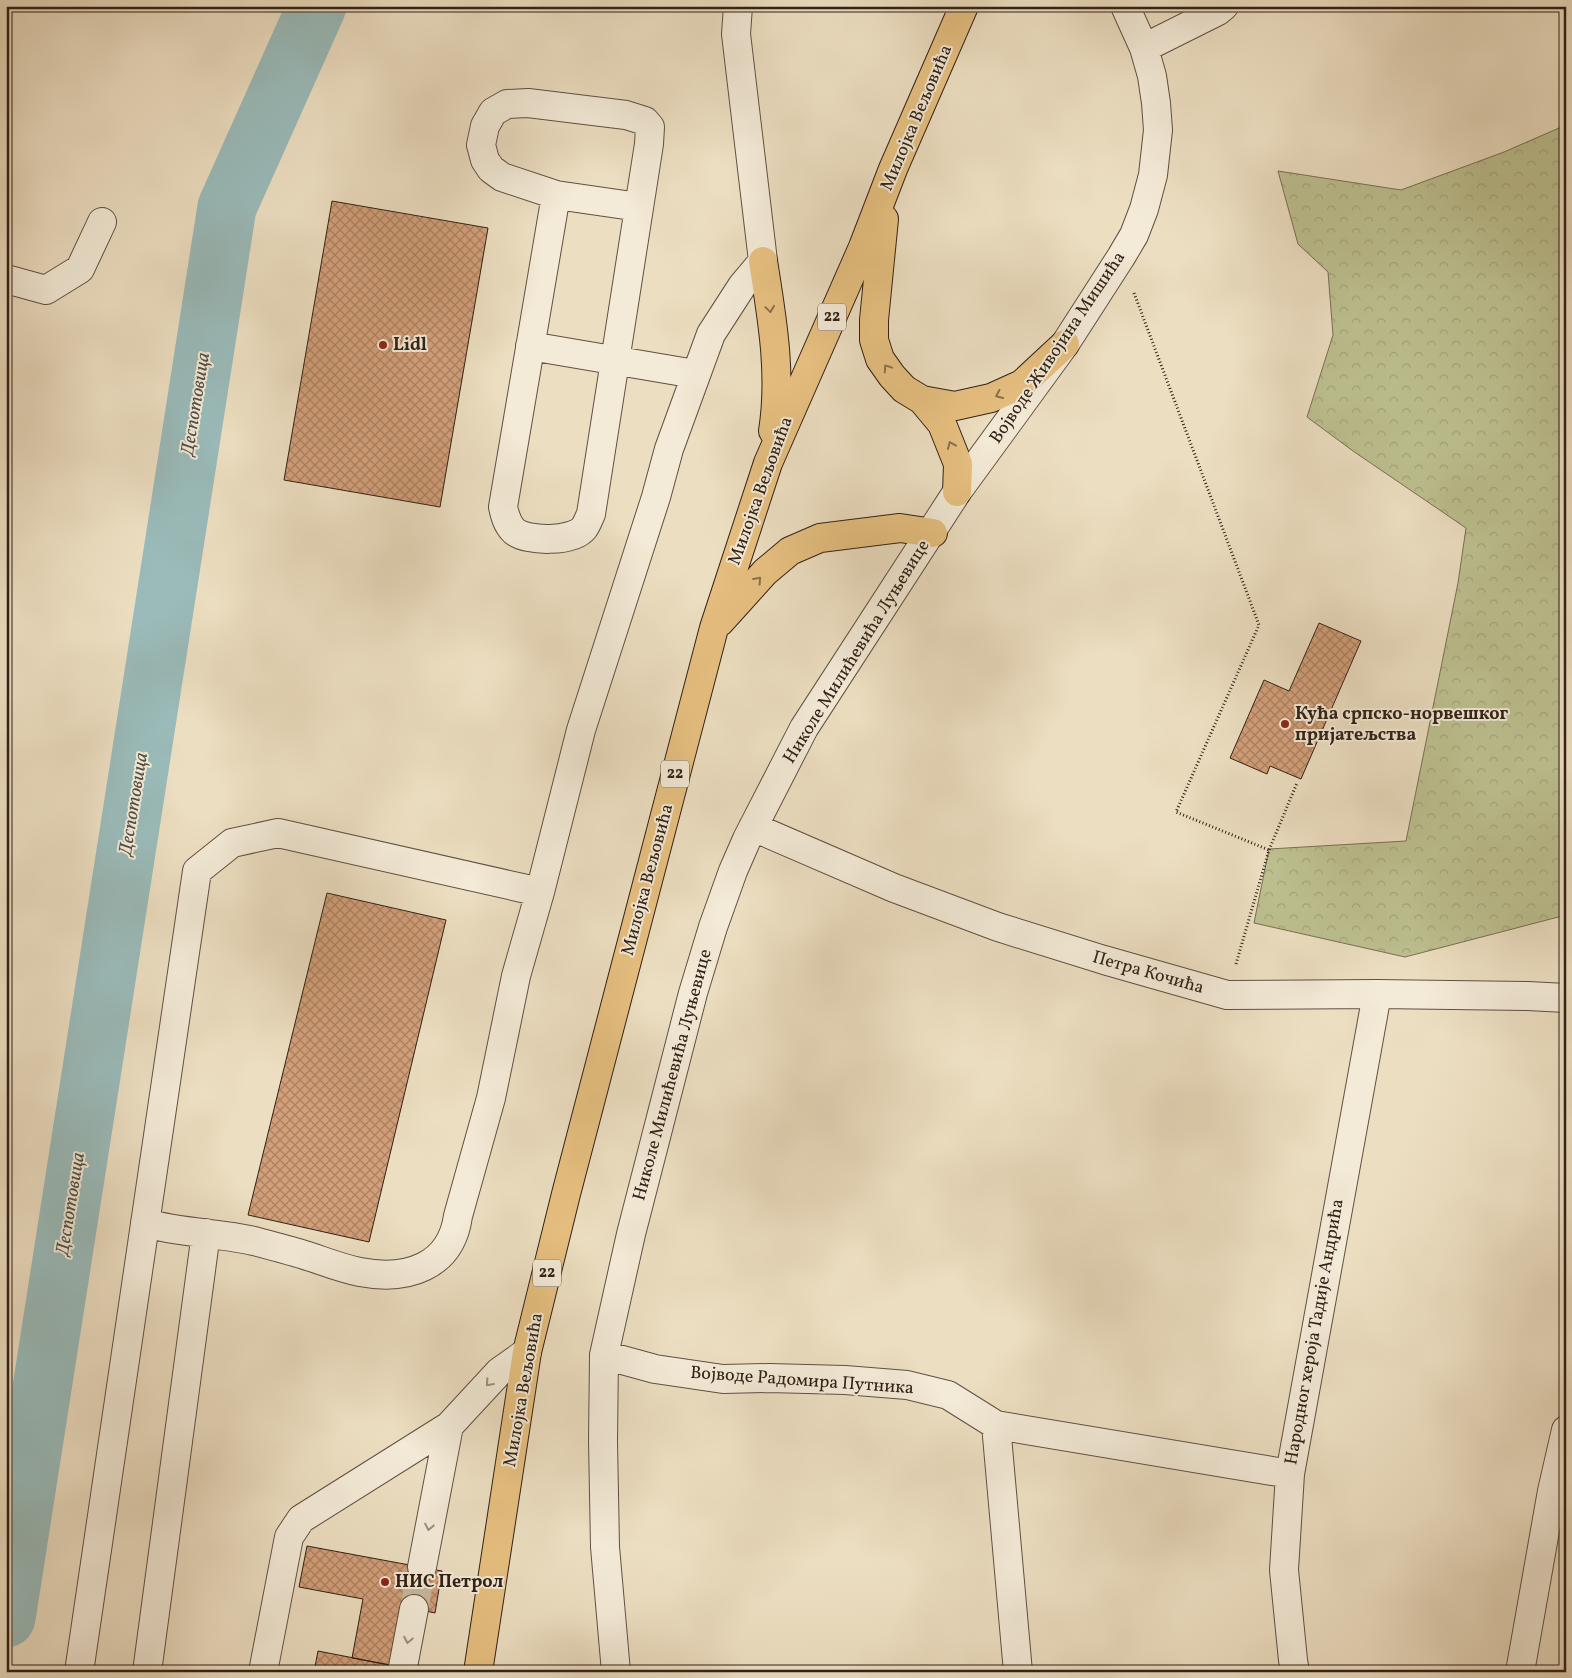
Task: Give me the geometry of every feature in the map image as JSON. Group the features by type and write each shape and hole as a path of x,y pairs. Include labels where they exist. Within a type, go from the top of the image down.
{"main road":[{"name":"Милојка Вељовића","path":"478,1672 527,1352 566,1194 714,628 768,463 863,246 892,169 964,6"},
{"path":"892,169 881,233 874,340 880,359 892,376 904,389 922,400 942,424 958,464 958,492"},
{"path":"764,261 777,368 777,408 768,463"},
{"path":"922,400 955,406 991,398 1022,384 1065,344"},
{"path":"714,628 772,567 790,552 820,538 900,528 933,533"}],"street":[{"path":"145,1223 170,1230 252,1241 362,1272 382,1274 418,1270 442,1255 451,1244 491,1098 516,976 540,892 581,730 656,497 669,448 711,334 742,286 764,261 736,34 738,6"},
{"name":"Војводе Живојина Мишића","path":"933,533 958,492 1065,344 1134,235 1144,209 1153,175 1156,152 1156,103 1152,76 1144,48 1125,6"},
{"path":"1144,48 1218,11 1224,6"},
{"path":"556,195 503,507 506,520 516,532 533,538 571,536 584,529 591,514 639,207 650,128 644,121 626,115 528,103 506,104 493,112 485,126 481,145 485,160 491,169 502,177 556,195 639,207"},
{"path":"6,279 46,290 80,269 102,222"},
{"path":"530,346 695,374"},
{"name":"Николе Милићевића Луњевице","path":"616,1672 604,1547 602,1441 604,1355 630,1234 693,993 713,927 733,871 753,827 804,728 933,533"},
{"name":"Петра Кочића","path":"753,827 894,888 998,928 1227,995 1376,994 1566,998"},
{"path":"79,1672 197,871 232,843 278,833 540,892"},
{"name":"Народног хероја Тадије Андрића","path":"1296,1672 1292,1660 1284,1570 1290,1474 1376,994"},
{"path":"147,1672 206,1234"},
{"path":"264,1672 289,1537 300,1520 449,1426 499,1372 527,1352"},
{"name":"Војводе Радомира Путника","path":"604,1355 655,1369 723,1379 845,1380 906,1385 948,1395 996,1425 1290,1474"},
{"path":"996,1425 1018,1672"},
{"path":"422,1567 449,1426"},
{"path":"1520,1672 1559,1492 1566,1430"},
{"path":"402,1672 414,1609"}],"path":[{"path":"1121,257 1259,625 1176,812 1269,850"},
{"path":"1227,995 1269,850 1297,782"}],"green space":[{"path":"1566,125 1566,915 1405,957 1254,923 1269,849 1406,841 1458,583 1466,528 1353,451 1307,417 1333,335 1328,272 1298,244 1278,171 1401,190 1504,152"}],"building":[{"path":"332,201 488,228 440,507 284,480"},
{"name":"Кућа српско-норвешког пријатељства","path":"1319,623 1361,641 1301,779 1270,766 1267,774 1230,758 1264,680 1289,691"},
{"path":"327,893 446,920 369,1242 248,1215"},
{"path":"307,1546 442,1571 435,1613 411,1608 400,1667 352,1658 363,1599 299,1587"},
{"path":"318,1651 400,1667 399,1672 314,1672"}],"waterway":[{"name":"Деспотовица","path":"6,1618 227,207 317,6"}],"tunnel":[{"path":"414,1609 422,1567"}],"place":[{"name":"Lidl","path":"383,345"},
{"name":"Кућа српско-норвешког пријатељства","path":"1285,724"},
{"name":"НИС Петрол","path":"385,1582"}]}
